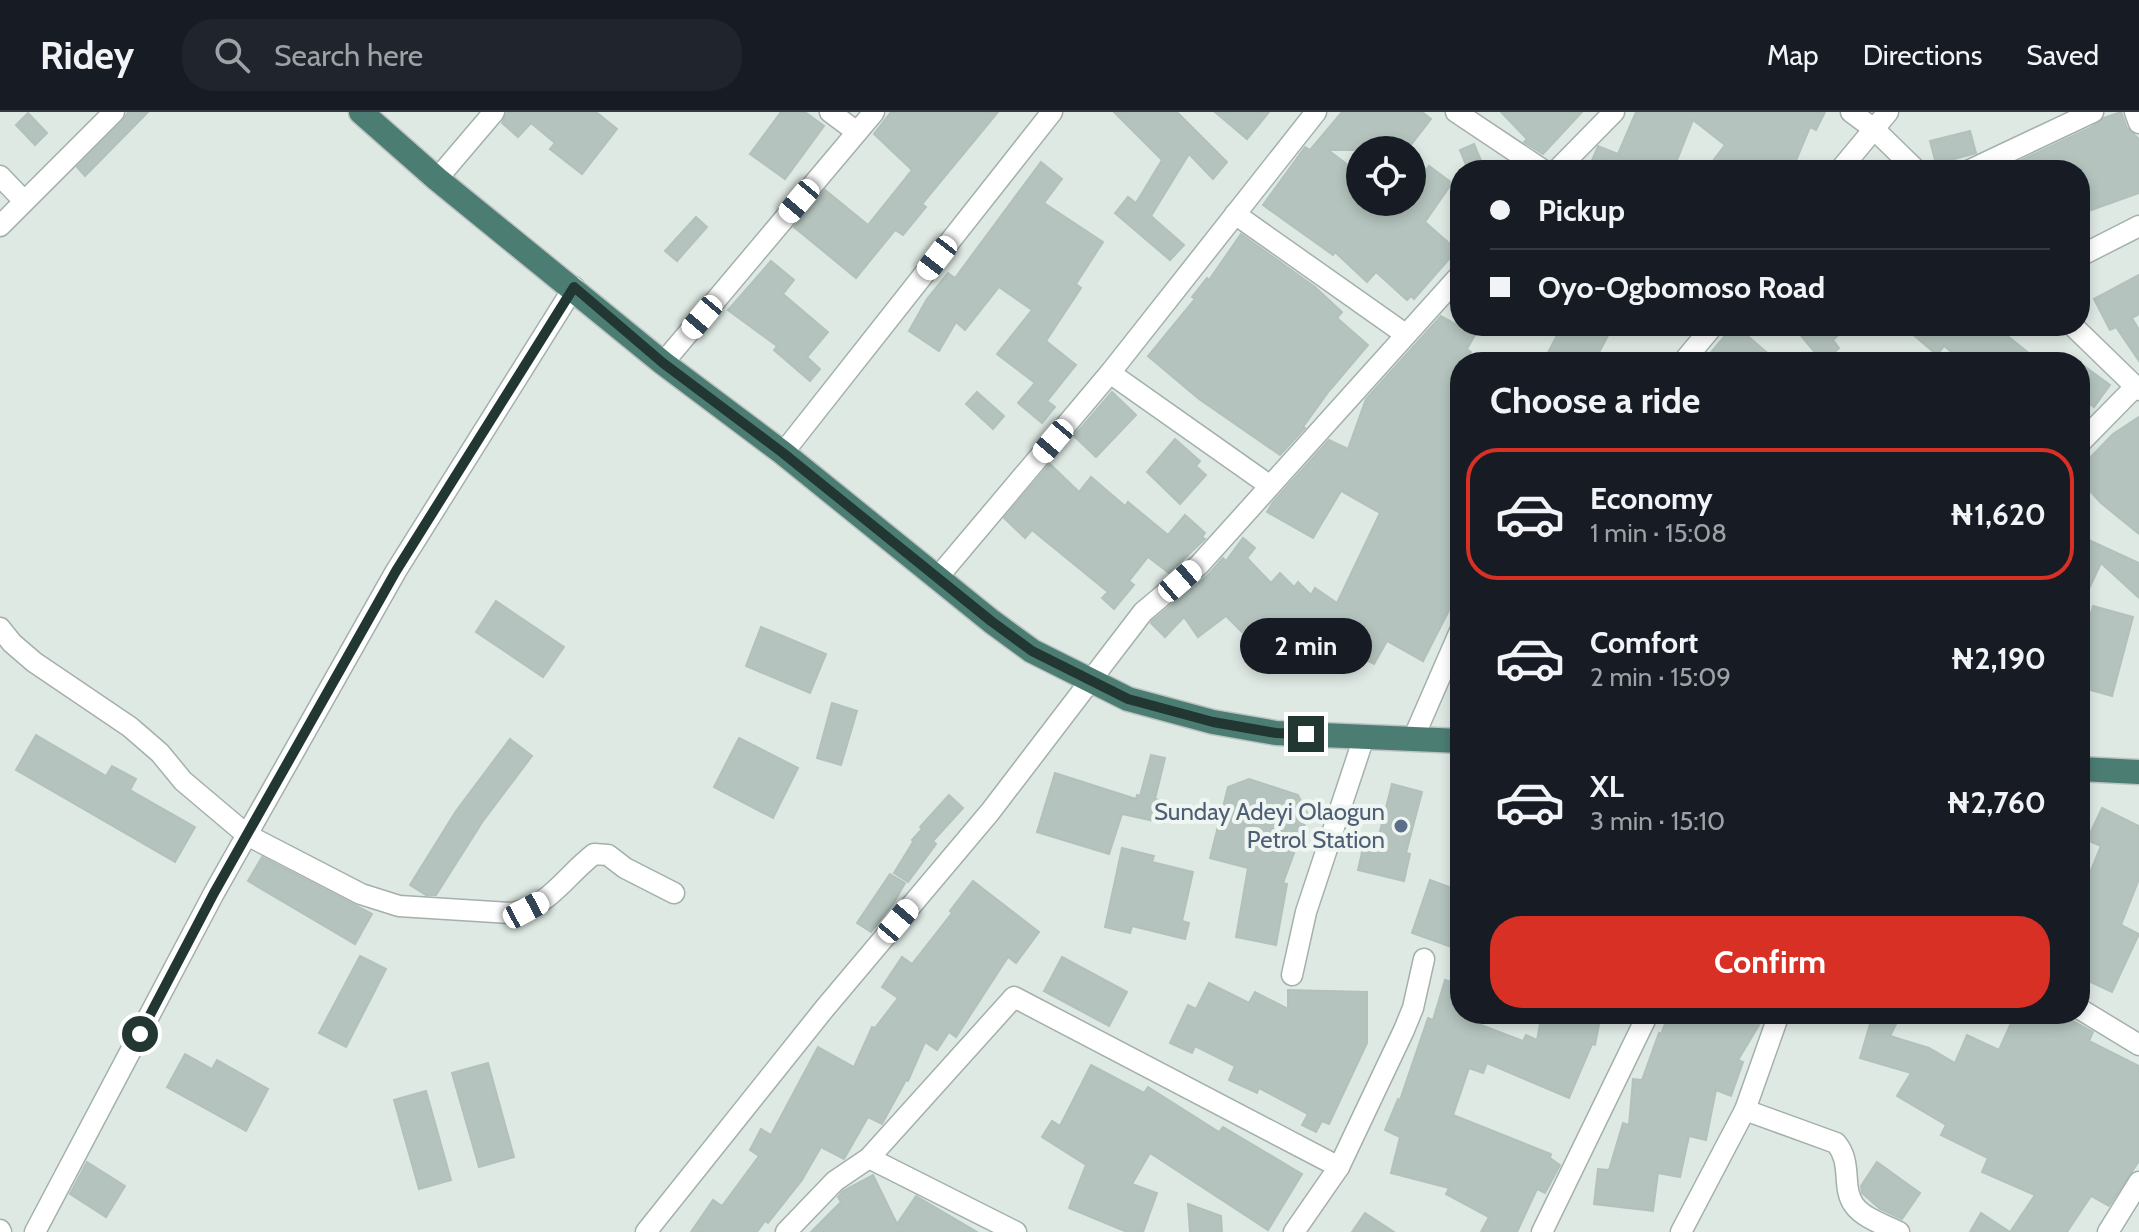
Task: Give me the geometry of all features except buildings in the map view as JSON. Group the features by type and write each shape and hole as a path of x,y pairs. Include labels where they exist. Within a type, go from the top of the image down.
{"highway":[{"path":"361,112 437,179 574,287 663,363 783,453 1032,651 1128,699 1213,722 1276,733 1450,741"},
{"path":"2090,770 2139,772"}],"street":[{"path":"0,226 114,112"},
{"path":"437,179 494,112"},
{"path":"830,112 857,132"},
{"path":"663,363 874,112"},
{"path":"783,453 1052,112"},
{"path":"938,577 1110,373 1316,112"},
{"path":"1456,112 1528,160"},
{"path":"1567,160 1614,112"},
{"path":"1851,112 1906,160"},
{"path":"1848,160 1888,112"},
{"path":"1991,160 2093,112"},
{"path":"2135,112 2139,123"},
{"path":"0,176 24,201"},
{"path":"1235,214 1405,334"},
{"path":"2090,251 2139,226"},
{"path":"646,1232 825,1008 990,812 1143,612 1199,565 1450,286"},
{"path":"35,1232 247,835 396,571 574,287"},
{"path":"1691,352 1705,336"},
{"path":"2083,336 2137,388 2090,433"},
{"path":"1110,373 1269,485"},
{"path":"0,628 34,662 130,727 160,753 183,781 247,835 361,894 399,906 511,913 526,910 547,899 594,854 608,855 625,868 674,893"},
{"path":"1413,739 1450,654"},
{"path":"1292,975 1306,912 1364,737"},
{"path":"1294,1232 1339,1167 1413,1008 1424,959"},
{"path":"786,1232 835,1181 869,1158 1014,997 1339,1167"},
{"path":"2090,1015 2139,1045"},
{"path":"1542,1232 1643,1024"},
{"path":"1681,1232 1745,1110 1775,1024"},
{"path":"1745,1110 1836,1143 1844,1152 1849,1196 1855,1208 1899,1232"},
{"path":"869,1158 1016,1232"},
{"path":"2108,1232 2139,1182"}],"place":[{"name":"Sunday Adeyi Olaogun Petrol Station","path":"1401,826"}],"route":[{"path":"140,1034 214,893 396,571 574,287 663,363 783,453 1032,651 1128,699 1213,722 1276,733 1306,734"}]}
